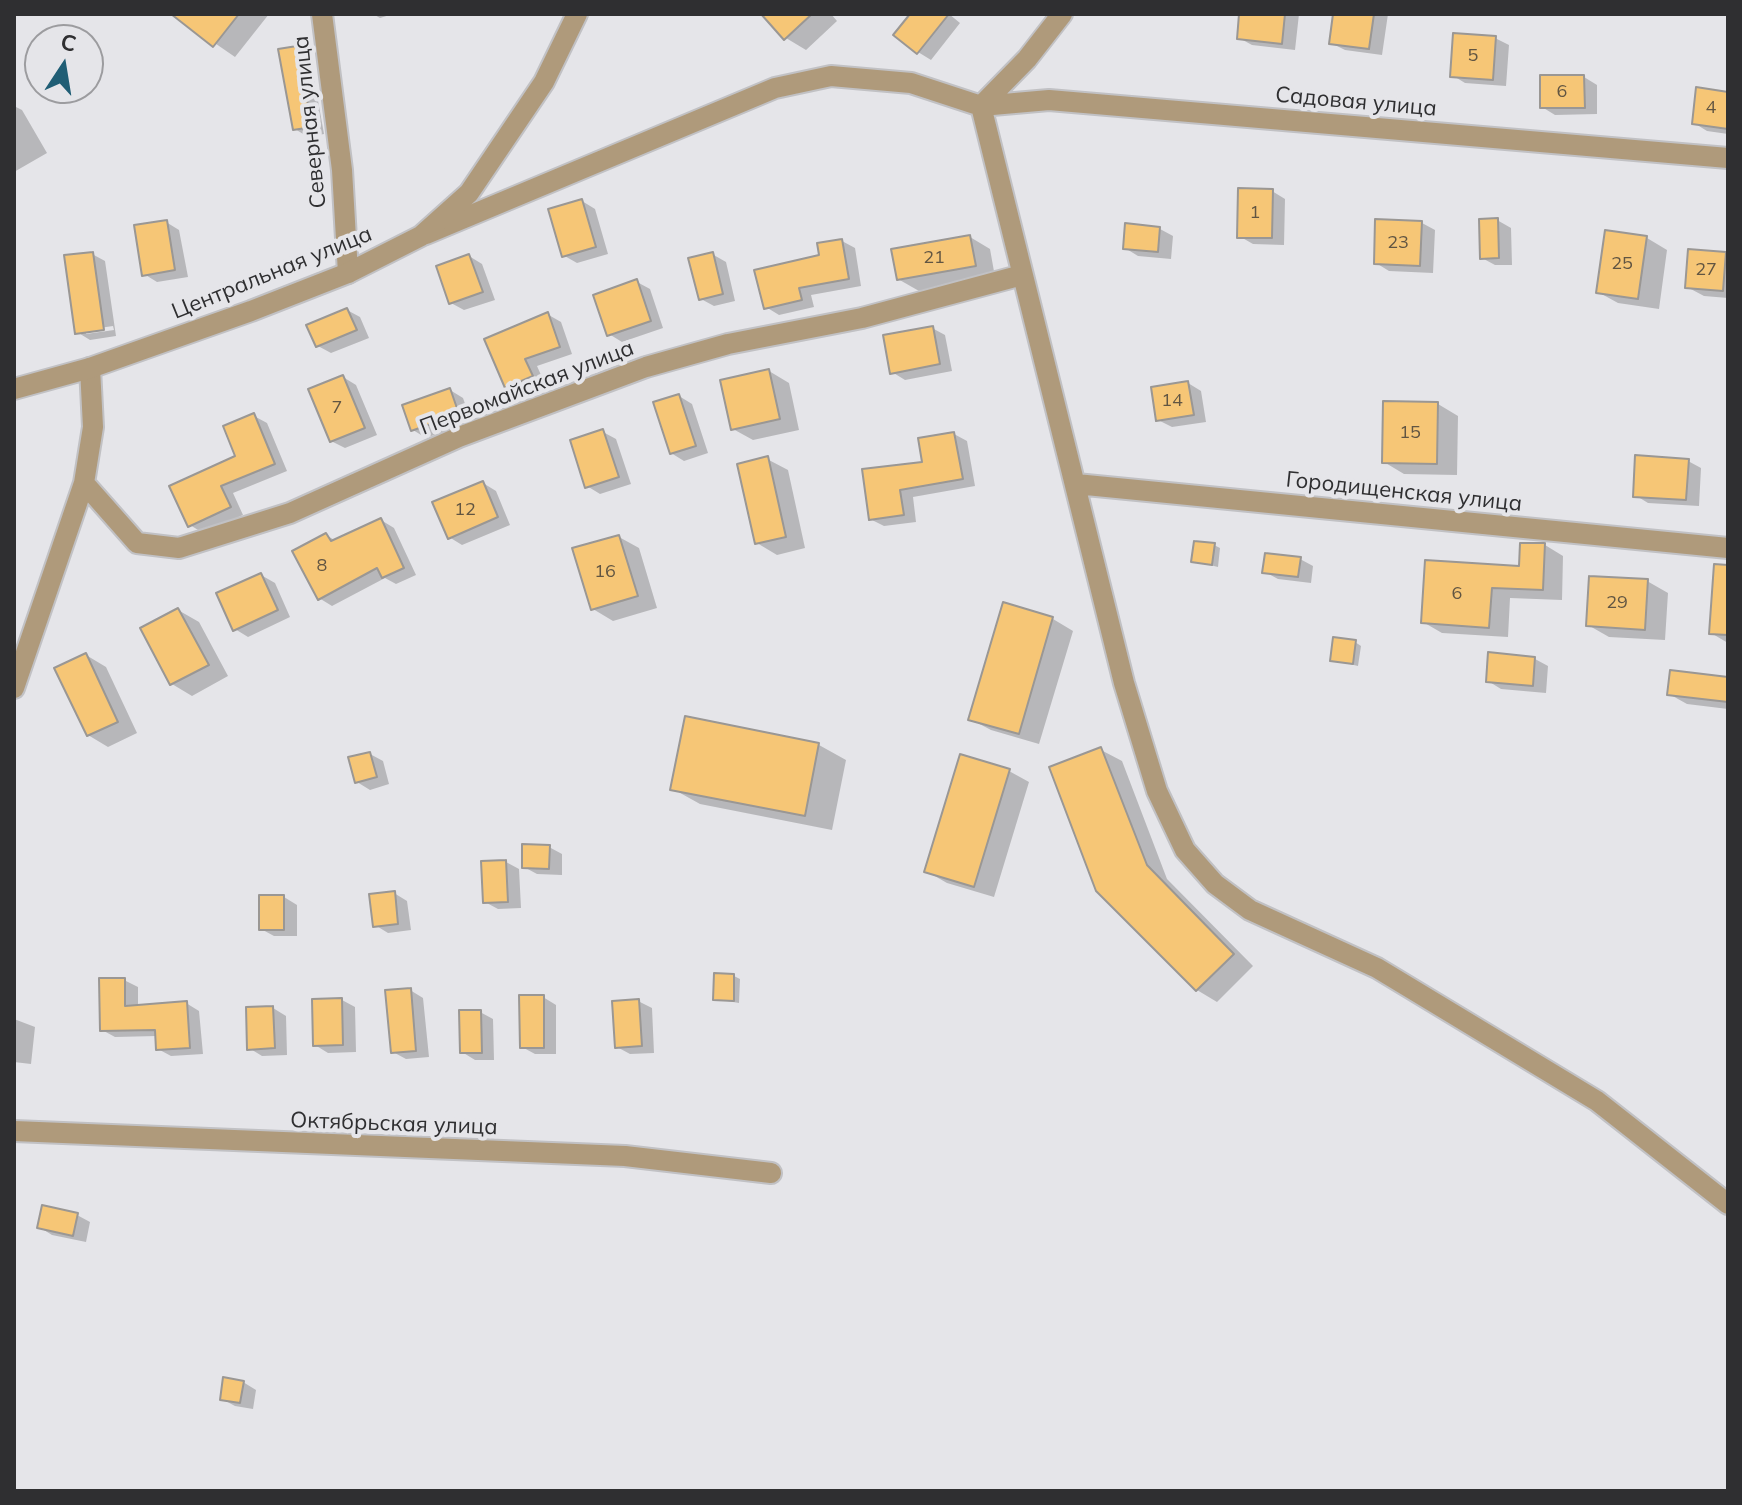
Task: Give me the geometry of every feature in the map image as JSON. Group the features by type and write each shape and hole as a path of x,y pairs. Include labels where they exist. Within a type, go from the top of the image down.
{"street":[{"name":"Северная улица","path":"322,14 342,170 348,273"},
{"name":"Центральная улица","path":"14,389 90,368 348,273 421,236 469,193 544,82 577,14"},
{"path":"981,106 1027,59 1062,14"},
{"path":"421,236 775,88 831,76 911,83 981,106"},
{"name":"Садовая улица","path":"981,106 1049,100 1728,158"},
{"path":"981,106 1124,683 1157,791 1185,850 1215,884 1250,910 1377,968 1521,1052 1597,1101 1728,1204"},
{"name":"Первомайская улица","path":"84,483 137,543 179,548 290,513 459,437 646,367 728,344 862,318 1022,275"},
{"path":"14,688 84,483 93,427 90,368"},
{"name":"Городищенская улица","path":"1076,484 1728,548"},
{"name":"Октябрьская улица","path":"14,1131 625,1156 771,1173"}],"building":[{"path":"171,14 239,14 213,47"},
{"path":"761,14 812,14 784,40"},
{"path":"910,14 949,14 917,54 893,35"},
{"path":"1239,14 1285,14 1282,44 1237,39"},
{"path":"1333,14 1374,14 1369,49 1329,44"},
{"path":"1453,33 1496,36 1493,80 1450,77"},
{"path":"297,46 312,127 293,130 278,49"},
{"path":"1540,75 1584,75 1585,108 1540,108"},
{"path":"1696,87 1728,92 1728,129 1692,124"},
{"path":"1238,188 1273,189 1272,238 1237,238"},
{"path":"582,199 596,247 562,257 548,209"},
{"path":"1498,218 1499,258 1480,259 1479,219"},
{"path":"1375,219 1422,221 1420,266 1374,264"},
{"path":"167,220 175,270 142,276 134,225"},
{"path":"1125,223 1160,227 1158,252 1123,249"},
{"path":"1605,230 1647,236 1638,299 1596,293"},
{"path":"970,235 976,266 897,280 891,249"},
{"path":"842,239 849,279 799,288 802,300 764,309 754,270 819,255 817,243"},
{"path":"1688,249 1726,252 1723,291 1685,288"},
{"path":"93,252 104,330 75,334 64,255"},
{"path":"713,252 723,294 699,300 688,258"},
{"path":"469,254 483,292 449,304 436,266"},
{"path":"637,279 651,321 607,336 593,295"},
{"path":"347,308 357,330 316,347 306,325"},
{"path":"548,312 560,347 525,359 533,376 505,388 484,339"},
{"path":"933,326 940,364 890,374 883,335"},
{"path":"769,369 780,419 731,430 720,380"},
{"path":"343,375 365,428 330,442 308,389"},
{"path":"1188,381 1194,415 1156,421 1151,387"},
{"path":"450,388 459,414 411,431 402,405"},
{"path":"679,394 696,446 670,454 653,402"},
{"path":"1383,401 1438,402 1437,464 1382,463"},
{"path":"254,413 275,464 221,486 231,507 188,527 169,486 235,456 223,426"},
{"path":"603,429 619,477 585,488 570,440"},
{"path":"954,432 963,479 900,490 904,515 869,520 862,469 922,462 918,438"},
{"path":"1635,455 1689,459 1686,500 1633,497"},
{"path":"768,456 786,537 755,544 737,464"},
{"path":"483,481 498,517 448,539 432,502"},
{"path":"381,518 404,568 382,578 377,568 318,600 292,551 326,533 331,541"},
{"path":"619,535 638,596 591,610 572,548"},
{"path":"1194,541 1215,543 1212,565 1191,562"},
{"path":"1520,543 1545,543 1543,590 1492,588 1489,628 1421,623 1425,560 1519,566"},
{"path":"1265,553 1301,557 1298,577 1262,573"},
{"path":"1714,564 1728,565 1728,635 1709,634"},
{"path":"261,573 278,610 233,631 216,593"},
{"path":"1589,576 1648,579 1645,630 1586,626"},
{"path":"1003,602 1053,617 1019,734 968,720"},
{"path":"178,608 209,665 170,685 140,628"},
{"path":"1333,637 1356,640 1353,664 1330,661"},
{"path":"1488,652 1535,657 1533,686 1486,682"},
{"path":"86,653 118,722 87,736 54,668"},
{"path":"1670,670 1728,677 1728,702 1667,695"},
{"path":"685,716 819,743 805,816 670,790"},
{"path":"1101,747 1147,865 1234,954 1196,991 1096,891 1049,767"},
{"path":"370,752 377,777 355,783 348,757"},
{"path":"960,754 1010,769 974,887 924,872"},
{"path":"522,844 550,845 549,869 522,868"},
{"path":"506,860 508,902 483,903 481,861"},
{"path":"395,891 398,924 373,927 369,894"},
{"path":"259,895 284,895 284,930 259,930"},
{"path":"714,973 734,974 734,1001 713,1000"},
{"path":"99,978 125,978 125,1006 187,1001 190,1048 156,1050 155,1030 100,1031"},
{"path":"411,988 416,1051 391,1053 385,990"},
{"path":"519,995 544,995 544,1048 520,1048"},
{"path":"342,998 343,1045 313,1046 312,999"},
{"path":"639,999 642,1046 615,1048 612,1001"},
{"path":"273,1006 275,1048 247,1050 246,1007"},
{"path":"459,1010 481,1010 482,1053 460,1053"},
{"path":"42,1205 78,1213 73,1236 37,1228"},
{"path":"223,1377 244,1381 240,1403 220,1400"}]}
